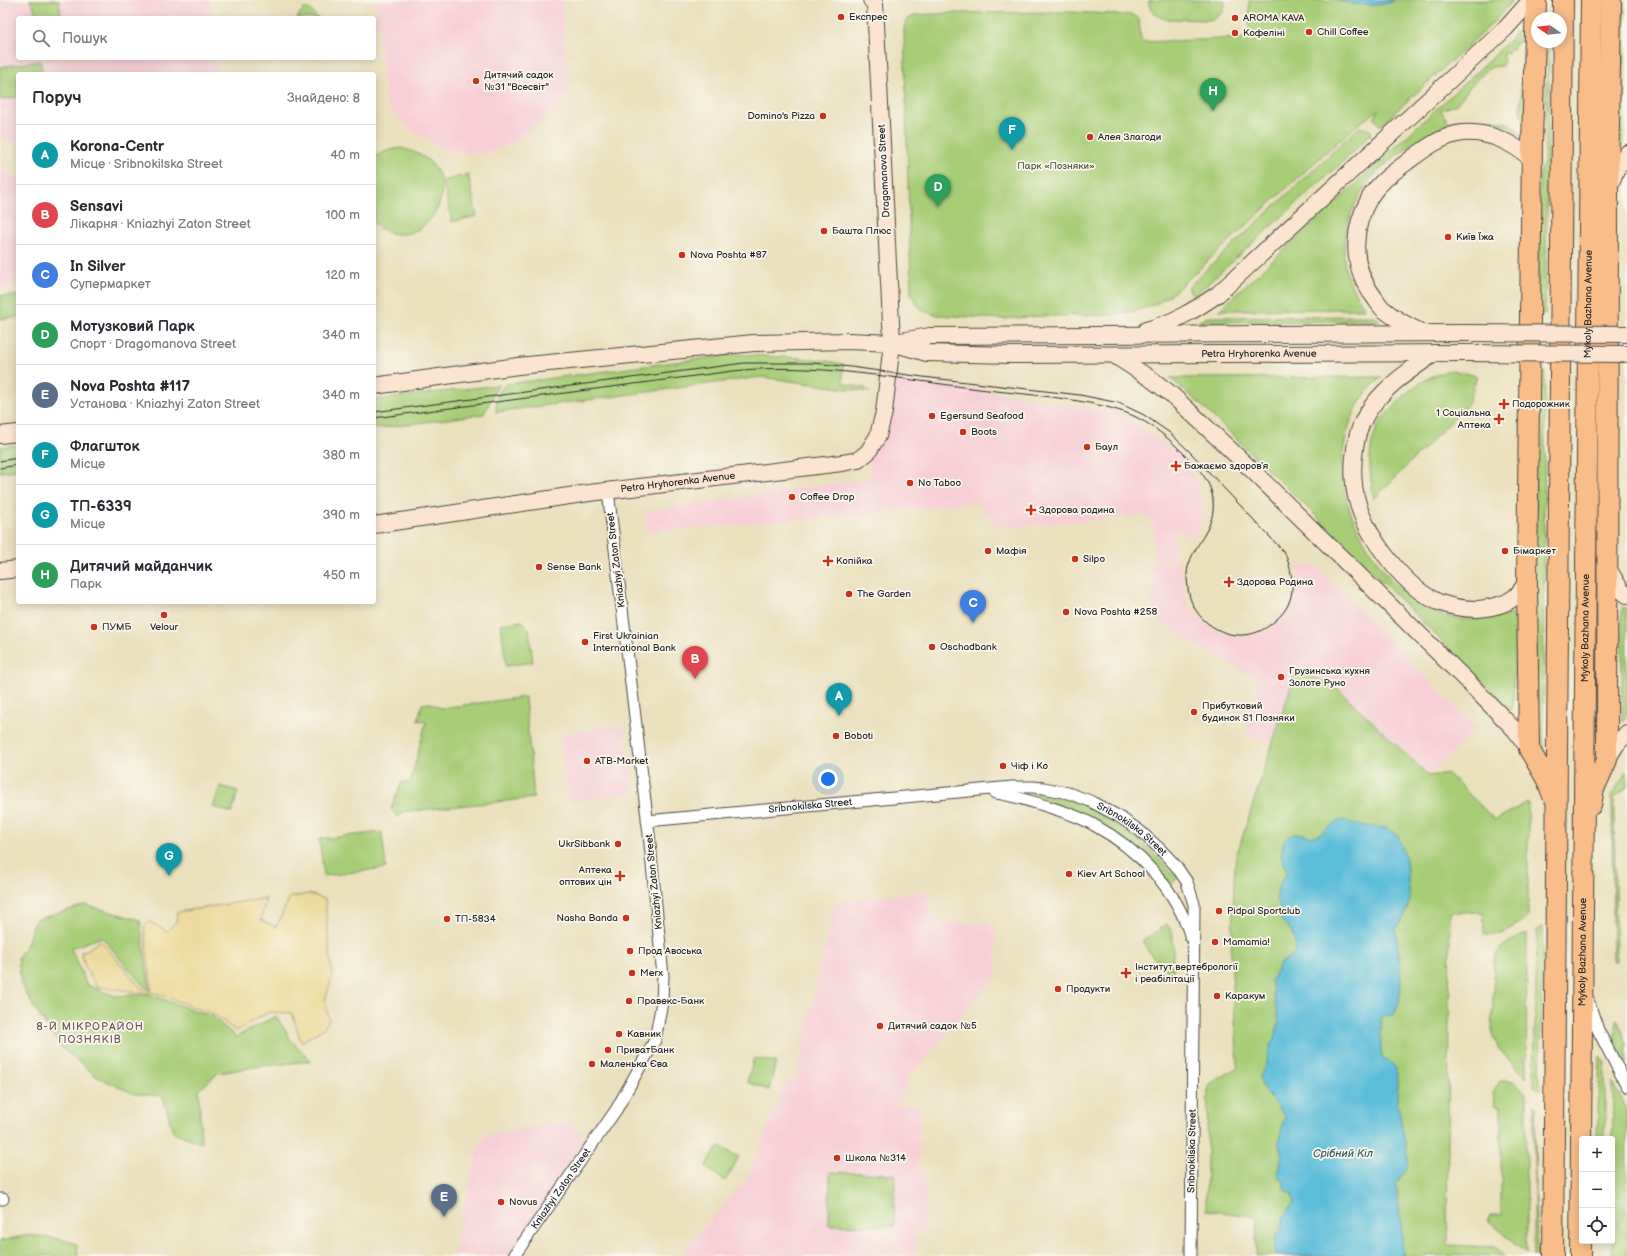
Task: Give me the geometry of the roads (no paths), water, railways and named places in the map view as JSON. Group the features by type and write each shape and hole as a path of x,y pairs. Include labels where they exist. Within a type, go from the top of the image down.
{"highway":[{"path":"1536,0 1532,159 1527,582 1529,749 1547,780 1556,804"},
{"path":"1553,1256 1563,0"},
{"name":"Mykoly Bazhana Avenue","path":"1580,1256 1585,833 1590,0"},
{"path":"1585,833 1594,789 1607,760 1608,190 1611,0"}],"main road":[{"name":"Dragomanova Street","path":"871,0 875,4 892,343"},
{"path":"1125,335 1159,327 1182,317 1218,294 1506,28 1531,0"},
{"path":"1424,333 1400,322 1383,309 1367,288 1359,271 1356,253 1357,235 1361,218 1370,197 1384,180 1422,150 1443,139 1462,133 1479,133 1496,137 1513,145 1532,159"},
{"path":"1608,190 1617,168 1627,152"},
{"name":"Petra Hryhorenka Avenue","path":"376,386 512,367 736,344 838,341 892,343 930,336 1424,333 1627,334"},
{"name":"Petra Hryhorenka Avenue","path":"892,343 927,353 1114,355 1435,353 1627,354"},
{"name":"Petra Hryhorenka Avenue","path":"376,525 608,491 858,460 868,452 878,436 884,412 892,343"},
{"path":"1435,353 1403,375 1376,400 1358,432 1354,456 1354,478 1357,503 1365,524 1376,542 1407,580 1422,593 1441,603 1456,607 1487,608 1506,602 1516,596 1527,582"},
{"path":"1114,355 1151,378 1172,394 1469,682 1515,730 1529,749"},
{"path":"0,435 16,433"},
{"path":"1608,568 1621,590 1627,595"},
{"path":"0,572 16,569"},
{"path":"1607,760 1616,745 1627,734"}],"street":[{"name":"Kniazhyi Zaton Street","path":"514,1256 616,1110 655,1040 662,1002 663,976 647,821 608,491"},
{"name":"Sribnokilska Street","path":"647,821 973,792 1022,786 1044,788 1068,793 1099,805 1140,831 1168,857 1187,882 1194,904 1191,1256"},
{"name":"Sribnokilska Street","path":"973,792 1003,794 1020,798 1076,816 1113,837 1144,863 1171,893 1186,922 1194,949"},
{"path":"1583,986 1598,1030 1627,1086"}],"water":[{"path":"1338,0 1395,0 1389,3 1369,5 1341,2"},
{"name":"Срібний Кіл","path":"1344,820 1357,825 1385,828 1398,835 1406,860 1410,900 1404,917 1397,926 1396,930 1400,962 1400,998 1393,1016 1384,1015 1381,1019 1381,1052 1382,1057 1395,1067 1398,1080 1397,1100 1408,1159 1408,1166 1396,1184 1402,1233 1403,1256 1277,1256 1274,1245 1276,1235 1280,1232 1283,1219 1294,1202 1292,1194 1284,1189 1284,1181 1278,1176 1277,1173 1281,1158 1279,1141 1285,1117 1261,1085 1260,1076 1279,1023 1271,981 1280,964 1294,954 1295,951 1294,936 1280,918 1280,905 1276,900 1278,888 1287,872 1281,855 1283,843 1288,837 1296,834 1304,834 1312,837"}],"tram line":[{"path":"376,412 744,363 813,363 1080,395 1119,403 1144,415 1170,433 1190,452 1285,553 1292,580 1291,597 1283,613 1276,620 1267,627 1253,634 1236,635 1226,633 1204,620 1192,604 1188,588 1187,573 1192,556 1212,519 1213,500 1209,485 1190,459 1153,427 1139,418 1124,412 1089,403 1052,397 856,373 825,370 764,369 733,371 376,418"},
{"path":"0,461 16,458"},
{"path":"0,468 16,465"}],"place":[{"name":"Експрес","path":"841,17"},
{"name":"AROMA KAVA","path":"1235,18"},
{"name":"Chill Coffee","path":"1309,32"},
{"name":"Кофеліні","path":"1235,33"},
{"name":"Дитячий садок №31 \"Всесвіт\"","path":"476,81"},
{"name":"Дитячий майданчик","path":"1213,111"},
{"name":"Domino's Pizza","path":"823,116"},
{"name":"Алея Злагоди","path":"1090,137"},
{"name":"Флагшток","path":"1012,150"},
{"name":"Мотузковий Парк","path":"938,207"},
{"name":"Башта Плюс","path":"824,231"},
{"name":"Київ Їжа","path":"1448,237"},
{"name":"Nova Poshta #87","path":"682,255"},
{"name":"Подорожник","path":"1504,404"},
{"name":"Egersund Seafood","path":"932,416"},
{"name":"1 Соціальна Аптека","path":"1499,419"},
{"name":"Boots","path":"963,432"},
{"name":"Баул","path":"1087,447"},
{"name":"Бажаємо здоровʼя","path":"1176,466"},
{"name":"No Taboo","path":"910,483"},
{"name":"Coffee Drop","path":"792,497"},
{"name":"Здорова родина","path":"1031,510"},
{"name":"Мафія","path":"988,551"},
{"name":"Бімаркет","path":"1505,551"},
{"name":"Silpo","path":"1075,559"},
{"name":"Копійка","path":"828,561"},
{"name":"Sense Bank","path":"539,567"},
{"name":"Здорова Родина","path":"1229,582"},
{"name":"The Garden","path":"849,594"},
{"name":"Nova Poshta #258","path":"1066,612"},
{"name":"Velour","path":"164,615"},
{"name":"In Silver","path":"973,623"},
{"name":"ПУМБ","path":"94,627"},
{"name":"First Ukrainian International Bank","path":"585,642"},
{"name":"Oschadbank","path":"932,647"},
{"name":"Грузинська кухня Золоте Руно","path":"1281,677"},
{"name":"Sensavi","path":"695,679"},
{"name":"Прибутковий будинок S1 Позняки","path":"1194,712"},
{"name":"Korona-Centr","path":"839,716"},
{"name":"Boboti","path":"836,736"},
{"name":"ATB-Market","path":"587,761"},
{"name":"Чіф і Ко","path":"1003,766"},
{"name":"UkrSibbank","path":"618,844"},
{"name":"Kiev Art School","path":"1069,874"},
{"name":"ТП-6339","path":"169,876"},
{"name":"Аптека оптових цін","path":"620,876"},
{"name":"Pidpal Sportclub","path":"1219,911"},
{"name":"Nasha Banda","path":"626,918"},
{"name":"ТП-5834","path":"447,919"},
{"name":"Mamamia!","path":"1215,942"},
{"name":"Прод Авоська","path":"630,951"},
{"name":"Merx","path":"632,973"},
{"name":"Інститут вертебрології і реабілітації","path":"1126,973"},
{"name":"Продукти","path":"1058,989"},
{"name":"Каракум","path":"1217,996"},
{"name":"Правекс-Банк","path":"629,1001"},
{"name":"Дитячий садок №5","path":"880,1026"},
{"name":"Кавник","path":"619,1034"},
{"name":"ПриватБанк","path":"608,1050"},
{"name":"Маленька Єва","path":"592,1064"},
{"name":"Школа №314","path":"837,1158"},
{"name":"Novus","path":"501,1202"},
{"name":"Nova Poshta #117","path":"444,1217"}],"district":[{"name":"8-Й МІКРОРАЙОН ПОЗНЯКІВ","path":"90,1032"}],"park label":[{"name":"Парк «Позняки»","path":"1056,166"}]}
